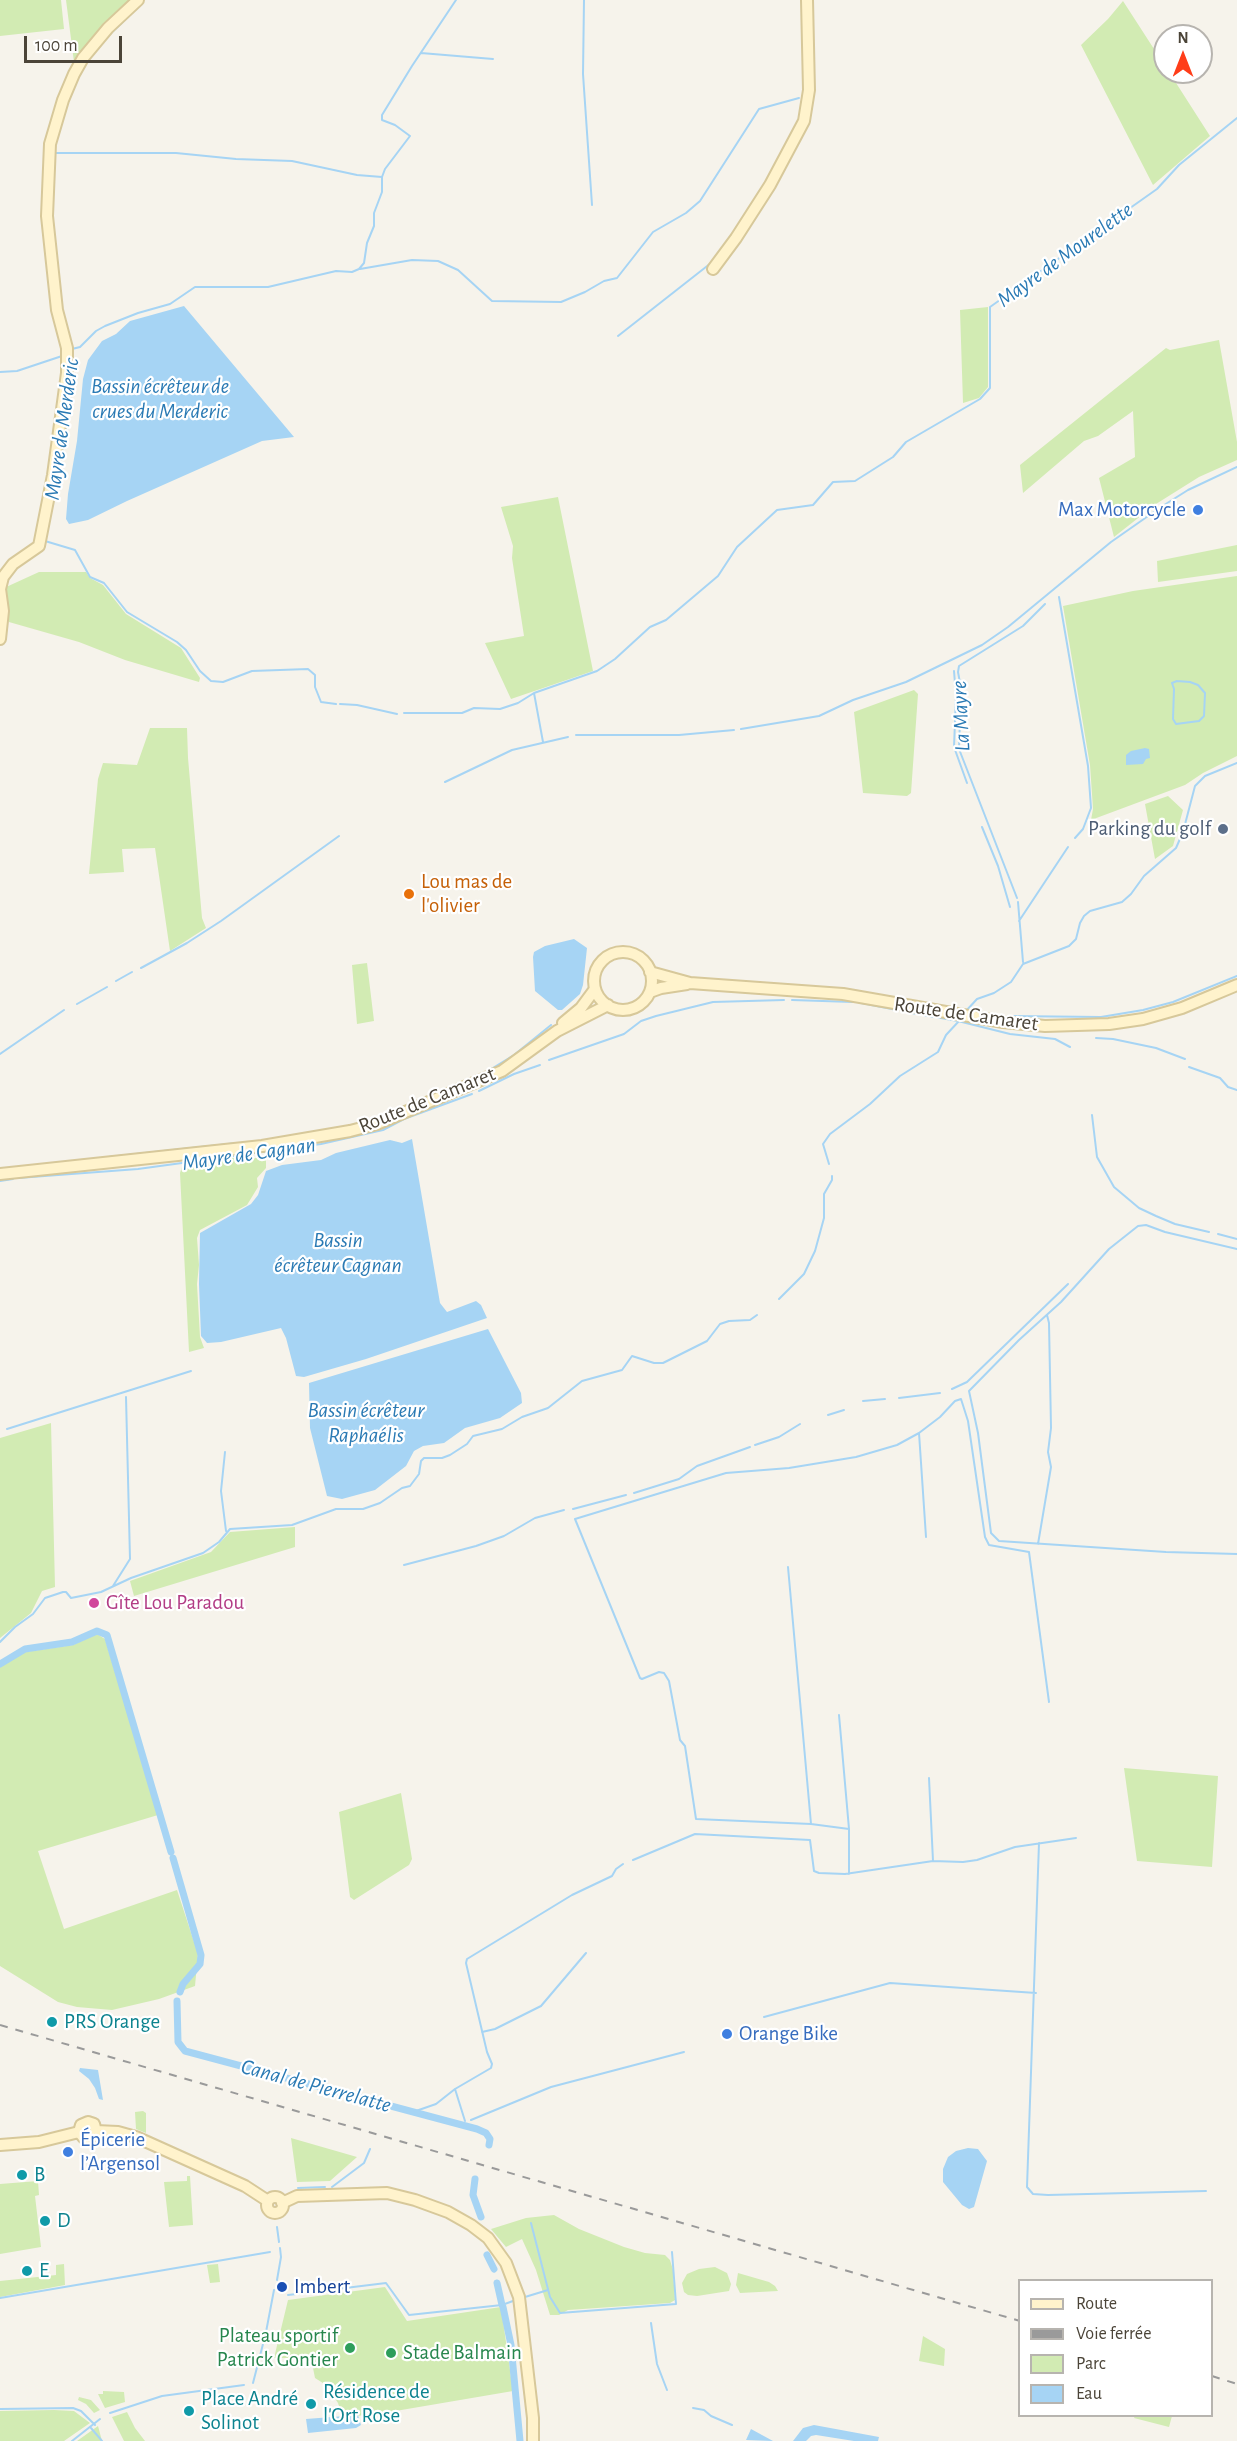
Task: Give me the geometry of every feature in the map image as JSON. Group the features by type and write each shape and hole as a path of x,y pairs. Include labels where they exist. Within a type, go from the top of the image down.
{"street":[{"path":"0,639 3,610 0,589 3,577 13,564 39,544 54,465 67,357 67,348 57,310 47,216 50,144 63,100 83,58 108,28 138,0"},
{"path":"713,269 770,185 804,121 809,90 807,0"},
{"name":"Route de Camaret","path":"0,1174 262,1146 350,1131 376,1124 502,1071 557,1031 588,1000 595,989 595,975 599,964 615,953 625,951 638,956 646,963 650,972 690,983 833,993 973,1017 1046,1026 1127,1022 1182,1008 1237,985"},
{"path":"650,972 652,982 650,992"},
{"name":"Route de Camaret","path":"557,1031 608,1005 624,1010 636,1007 647,998 650,992 690,983"},
{"path":"595,989 608,1005"},
{"path":"0,2145 39,2142 79,2132 81,2125 88,2122 94,2124 96,2131 118,2132 136,2137 245,2186 268,2201 267,2208 273,2213 280,2210 282,2203 297,2196 370,2192 395,2195 455,2215 488,2238 506,2263 519,2297 533,2418 533,2441"}],"green space":[{"path":"0,0 61,0 64,29 0,36"},
{"path":"66,0 132,0 106,23 74,62"},
{"path":"1123,1 1153,47 1153,84 1177,84 1210,136 1153,185 1081,45"},
{"path":"988,307 988,387 979,398 963,403 960,310"},
{"path":"1219,340 1237,442 1237,460 1199,477 1156,504 1114,537 1099,478 1135,457 1133,411 1098,436 1084,441 1023,493 1020,465 1166,348 1170,350"},
{"path":"558,497 593,671 511,699 485,643 524,636 512,558 513,546 501,507"},
{"path":"1237,545 1237,571 1158,582 1157,561"},
{"path":"39,572 86,572 90,578 103,585 126,614 181,648 200,678 199,682 125,660 79,642 9,622 4,588"},
{"path":"1237,576 1237,756 1185,785 1091,820 1093,809 1090,765 1063,606 1133,591"},
{"path":"914,690 918,694 911,793 907,796 863,793 854,712"},
{"path":"150,728 187,728 202,918 206,928 170,951 155,848 122,849 124,872 89,874 98,779 103,763 137,765"},
{"path":"1168,796 1183,810 1173,846 1155,859 1145,804"},
{"path":"367,963 374,1021 357,1024 352,965"},
{"path":"224,1158 266,1158 266,1168 257,1178 258,1187 247,1205 200,1230 197,1238 199,1265 197,1284 200,1337 204,1348 189,1352 180,1173 182,1167"},
{"path":"51,1423 55,1587 42,1591 31,1613 0,1638 0,1438"},
{"path":"295,1527 295,1547 134,1596 130,1581 211,1552 230,1532"},
{"path":"97,1634 105,1639 158,1815 38,1851 64,1929 177,1890 198,1954 195,1986 159,1999 112,2010 77,2007 58,2002 0,1966 0,1667 25,1652 73,1645"},
{"path":"1124,1768 1218,1776 1212,1867 1137,1861"},
{"path":"401,1793 412,1859 409,1865 354,1900 350,1897 339,1812"},
{"path":"135,2112 146,2113 146,2133 136,2129"},
{"path":"291,2138 357,2157 330,2181 297,2182"},
{"path":"187,2176 190,2176 193,2225 169,2227 164,2182 187,2181"},
{"path":"38,2181 39,2195 35,2196 41,2247 0,2254 0,2184"},
{"path":"554,2215 579,2229 624,2247 645,2253 665,2255 670,2260 673,2270 675,2300 670,2303 568,2310 559,2315 550,2315 536,2270 522,2239 506,2247 491,2229 526,2218"},
{"path":"64,2264 65,2285 0,2297 0,2281 56,2275 56,2265"},
{"path":"218,2264 220,2282 210,2283 207,2265"},
{"path":"715,2267 727,2273 731,2284 729,2291 697,2296 684,2292 682,2283 687,2274 699,2269"},
{"path":"738,2273 769,2282 778,2291 740,2293 736,2285"},
{"name":"Stade Balmain","path":"385,2287 407,2321 501,2307 513,2391 372,2415 350,2416 341,2413 338,2403 326,2385 315,2378 311,2358 274,2358 288,2300"},
{"path":"923,2336 945,2349 944,2366 919,2361"},
{"path":"103,2391 124,2392 125,2402 105,2408 98,2394 103,2394"},
{"path":"79,2397 91,2400 100,2410 94,2413 86,2404 78,2400"},
{"path":"0,2411 74,2411 90,2423 64,2441 0,2441"},
{"path":"127,2412 145,2441 124,2441 112,2417"},
{"path":"1134,2417 1172,2417 1169,2427"},
{"path":"98,2426 102,2441 77,2441"}],"water":[{"name":"Bassin écrêteur de crues du Merderic","path":"184,306 294,437 262,441 88,520 69,524 66,519 68,494 77,441 83,379 88,360 102,341 116,334 130,321"},
{"path":"1149,749 1150,758 1146,759 1143,764 1126,765 1126,755 1131,751"},
{"path":"574,939 587,948 583,985 580,994 562,1010 558,1010 535,991 534,952 545,946"},
{"name":"Bassin écrêteur Cagnan","path":"412,1139 440,1303 447,1312 476,1301 481,1305 487,1318 366,1359 304,1377 296,1376 281,1328 221,1342 207,1343 201,1336 200,1233 251,1204 258,1195 266,1171 282,1165 321,1160 336,1153 390,1140 402,1143"},
{"name":"Bassin écrêteur Raphaélis","path":"488,1329 521,1393 522,1403 500,1418 465,1428 444,1443 423,1446 414,1451 406,1466 375,1490 342,1499 327,1496 310,1428 309,1383"},
{"path":"80,2068 98,2070 103,2100 99,2099 89,2079 79,2071"},
{"path":"968,2148 978,2149 987,2161 974,2207 969,2209 962,2205 943,2182 943,2169 948,2157 956,2151"},
{"path":"358,2415 361,2425 356,2428 308,2433 306,2419"},
{"path":"814,2425 879,2437 878,2441 854,2441 816,2435 806,2441 793,2441 803,2428"},
{"path":"751,2429 773,2441 746,2440"}],"waterway":[{"name":"Mayre de Merderic","path":"45,541 60,466 73,379 72,349 80,347 96,331 105,326 170,304 195,287 268,287 336,271 352,272 359,269 364,263 367,243 374,226 374,213 382,192 382,177 385,169 410,136 395,125 382,120 382,115 456,0"},
{"path":"584,0 583,74 592,205"},
{"path":"107,37 136,9"},
{"path":"421,53 493,59"},
{"path":"360,269 412,260 438,261 458,270 492,301 561,302 604,281 617,278 653,232 686,213 700,201 759,109 799,98"},
{"name":"Mayre de Mourelette","path":"404,713 462,713 474,708 500,709 518,703 534,693 597,671 615,659 650,627 666,620 718,576 737,547 777,510 813,505 833,482 855,481 893,457 906,442 980,399 990,388 990,307 1157,189 1179,165 1237,118"},
{"path":"54,153 176,153 236,159 292,161 357,175 382,177"},
{"path":"618,336 711,263"},
{"path":"0,372 17,371 62,356"},
{"path":"741,729 819,716 853,700 906,682 982,645 1008,627 1111,542 1161,507 1188,490 1237,467"},
{"name":"Mayre de Mourelette","path":"45,541 75,550 90,577 104,583 127,612 177,642 211,681 223,682 252,671 308,669 315,675 315,687 321,702 336,704"},
{"path":"1059,597 1088,766 1091,808 1083,829 1075,838"},
{"name":"La Mayre","path":"1017,898 959,749 961,688 958,672 959,666 1023,626 1045,604"},
{"path":"954,671 956,696 954,747 967,783"},
{"path":"1177,681 1198,685 1205,693 1204,716 1199,721 1176,724 1173,719 1174,689 1172,683 1177,681"},
{"path":"534,693 543,742"},
{"name":"Mayre de Mourelette","path":"340,704 357,705 397,714"},
{"path":"576,735 679,735 734,730"},
{"path":"445,782 512,750 568,737"},
{"name":"Mayre de Cagnan","path":"966,1011 977,999 994,993 1011,982 1023,964 1069,946 1076,939 1084,916 1090,911 1122,902 1131,894 1144,876 1176,848 1183,832 1195,786 1205,776 1237,763"},
{"path":"982,827 998,866 1010,907"},
{"path":"141,968 221,921 339,836"},
{"path":"1019,921 1068,847"},
{"name":"La Mayre","path":"1018,902 1023,962"},
{"path":"116,981 132,972"},
{"path":"1008,1016 1101,1017 1143,1010 1173,1002 1237,976"},
{"path":"77,1004 107,987"},
{"name":"Mayre de Cagnan","path":"549,1060 624,1034 641,1021 656,1016 713,1002 784,1000"},
{"name":"Mayre de Cagnan","path":"792,1000 853,1002"},
{"name":"Mayre de Cagnan","path":"861,1003 897,1010"},
{"path":"0,1054 64,1010"},
{"name":"Mayre de Cagnan","path":"906,1012 958,1021"},
{"path":"958,1021 1010,1034 1055,1039 1070,1047"},
{"path":"829,1164 823,1144 830,1134 870,1104 900,1076 938,1052 946,1035 959,1021"},
{"path":"483,1074 514,1055 551,1025"},
{"path":"1096,1038 1113,1039 1156,1048 1185,1059"},
{"name":"Mayre de Cagnan","path":"479,1091 514,1074 540,1065"},
{"path":"1189,1067 1220,1078 1228,1087 1237,1090"},
{"name":"Mayre de Cagnan","path":"18,1178 138,1169 321,1144 383,1130 404,1119 472,1094"},
{"path":"378,1117 398,1109"},
{"path":"1092,1115 1097,1157 1114,1187 1139,1208 1175,1224 1209,1232"},
{"path":"108,1157 237,1143"},
{"path":"779,1299 804,1274 815,1251 824,1218 824,1194 832,1176"},
{"name":"Mayre de Cagnan","path":"0,1181 13,1179"},
{"path":"1237,1249 1165,1232 1146,1225 1138,1226 1109,1249 1061,1302 1019,1340 969,1391 978,1433 991,1533 999,1541 1166,1552 1237,1554"},
{"path":"1218,1234 1237,1239"},
{"path":"952,1389 967,1382 1068,1284"},
{"path":"0,1642 33,1614 45,1598 63,1592 71,1598 101,1592 131,1578 203,1553 219,1542 230,1529 292,1525 336,1509 363,1509 380,1503 402,1488 410,1486 419,1474 421,1461 424,1458 442,1458 450,1455 467,1444 473,1436 502,1429 522,1417 548,1408 582,1381 622,1370 632,1356 654,1363 663,1363 707,1341 720,1324 750,1320 757,1315"},
{"path":"1038,1544 1051,1467 1048,1452 1051,1428 1047,1315"},
{"path":"7,1429 191,1371"},
{"path":"899,1398 940,1393"},
{"path":"113,1586 130,1559 126,1397"},
{"path":"863,1401 885,1399"},
{"path":"926,1537 919,1433 940,1417 955,1401 961,1399 968,1421 985,1537 989,1545 1029,1552 1049,1702"},
{"path":"828,1415 844,1410"},
{"path":"755,1445 779,1437 800,1424"},
{"path":"849,1829 811,1824 696,1819 685,1746 680,1740 669,1681 664,1673 659,1672 640,1678 575,1519 726,1473 789,1468 856,1457 897,1445 919,1433"},
{"path":"634,1493 679,1479 697,1466 750,1447"},
{"path":"225,1452 221,1491 226,1531"},
{"path":"573,1509 626,1495"},
{"path":"404,1565 476,1546 504,1536 535,1518 564,1510"},
{"path":"788,1567 811,1824"},
{"name":"Canal de Pierrelatte","path":"0,1664 25,1649 72,1642 97,1631 107,1635 171,1852"},
{"path":"839,1715 849,1829 849,1874"},
{"path":"929,1778 933,1861"},
{"path":"633,1860 695,1834 810,1840 814,1871 845,1874 933,1861 977,1860 1015,1847 1076,1838"},
{"path":"1039,1843 1027,2187 1033,2194 1048,2195 1206,2191"},
{"name":"Canal de Pierrelatte","path":"173,1858 201,1955 200,1964 183,1984 180,1992"},
{"path":"413,2112 436,2104 455,2089 491,2068 492,2064 487,2052 466,1963 467,1959 572,1895 612,1876 623,1864"},
{"path":"482,2032 495,2029 541,2006 586,1953"},
{"path":"764,2017 890,1983 1036,1993"},
{"name":"Canal de Pierrelatte","path":"177,2001 178,2042 185,2051 477,2129 486,2133 490,2139 489,2145"},
{"path":"471,2120 551,2087 684,2052"},
{"path":"455,2089 465,2121"},
{"path":"332,2187 364,2163 370,2149"},
{"name":"Canal de Pierrelatte","path":"475,2179 473,2195 481,2217"},
{"path":"298,2188 325,2187"},
{"path":"531,2223 550,2297 560,2313 676,2304 672,2252"},
{"path":"277,2227 279,2242"},
{"path":"277,2280 281,2257 280,2248"},
{"path":"0,2298 270,2252"},
{"name":"Canal de Pierrelatte","path":"487,2255 494,2269"},
{"path":"288,2295 386,2283 409,2315 502,2305 513,2301"},
{"name":"Canal de Pierrelatte","path":"497,2283 502,2305"},
{"path":"266,2332 274,2290"},
{"path":"525,2297 548,2290"},
{"name":"Canal de Pierrelatte","path":"503,2307 511,2345 520,2441"},
{"path":"651,2323 657,2364 667,2390"},
{"path":"253,2383 263,2344"},
{"path":"110,2413 162,2396 244,2385"},
{"path":"0,2409 73,2408 81,2411 95,2425"},
{"path":"693,2408 704,2410 711,2416 732,2425"},
{"path":"72,2441 100,2419"},
{"path":"91,2428 102,2441"}],"railway":[{"path":"0,2025 1018,2320"},
{"path":"1213,2376 1237,2384"}],"place":[{"name":"Max Motorcycle","path":"1198,510"},
{"name":"Parking du golf","path":"1223,829"},
{"name":"Lou mas de l'olivier","path":"409,894"},
{"name":"Gîte Lou Paradou","path":"94,1603"},
{"name":"PRS Orange","path":"52,2022"},
{"name":"Orange Bike","path":"727,2034"},
{"name":"Épicerie l’Argensol","path":"68,2152"},
{"name":"B","path":"22,2175"},
{"name":"D","path":"45,2221"},
{"name":"E","path":"27,2271"},
{"name":"Imbert","path":"282,2287"},
{"name":"Plateau sportif Patrick Gontier","path":"350,2348"},
{"name":"Stade Balmain","path":"391,2353"},
{"name":"Résidence de l'Ort Rose","path":"311,2404"},
{"name":"Place André Solinot","path":"189,2411"}]}
